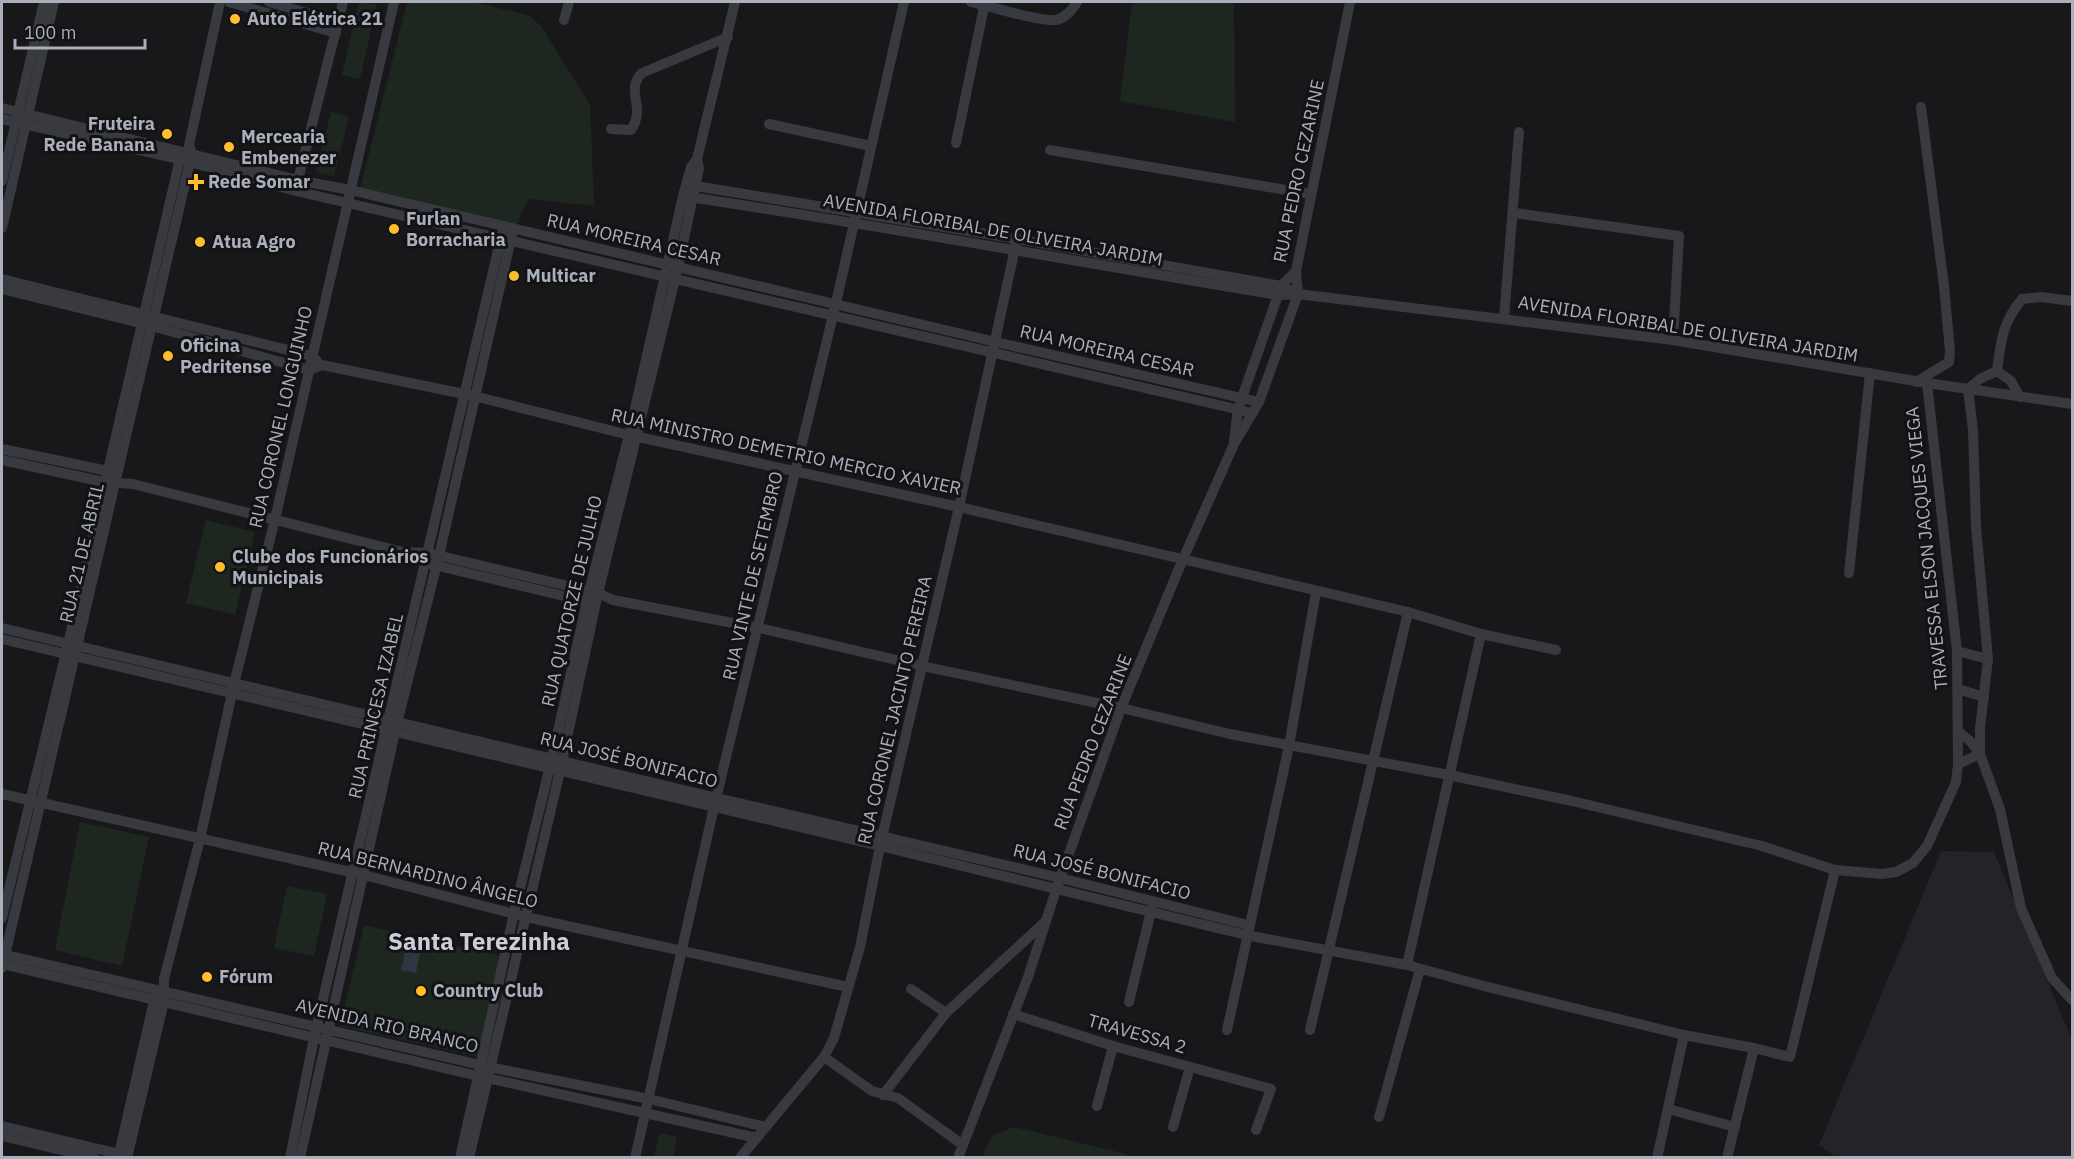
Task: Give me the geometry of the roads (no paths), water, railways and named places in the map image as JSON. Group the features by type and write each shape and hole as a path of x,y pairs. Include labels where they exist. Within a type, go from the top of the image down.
{"street":[{"path":"2,228 4,202 40,38 44,2"},
{"path":"40,38 54,2"},
{"name":"RUA 21 DE ABRIL","path":"2,918 29,801 44,761 113,476 220,2"},
{"path":"229,2 336,33"},
{"path":"270,2 338,22"},
{"path":"297,185 343,2"},
{"name":"RUA CORONEL LONGUINHO","path":"124,1157 148,1046 200,839 394,2"},
{"path":"564,20 569,2"},
{"name":"RUA QUATORZE DE JULHO","path":"506,974 526,917 537,870 544,815 593,597 671,272 690,185 691,167 697,159 735,2"},
{"name":"RUA VINTE DE SETEMBRO","path":"635,1158 904,2"},
{"path":"971,2 984,3 1041,19 1057,20 1067,15 1077,2"},
{"name":"RUA PEDRO CEZARINE","path":"1234,444 1240,403 1280,291 1296,271 1350,2"},
{"path":"956,143 984,3"},
{"path":"611,129 631,130 636,123 638,113 633,87 636,79 642,73 728,37"},
{"path":"1921,107 1950,351 1948,362 1922,382"},
{"name":"RUA MOREIRA CESAR","path":"2,108 21,118"},
{"path":"2,181 21,118"},
{"name":"RUA MOREIRA CESAR","path":"2,119 21,118 186,154 297,185 347,202 507,233"},
{"path":"769,124 871,146"},
{"path":"1504,318 1519,132"},
{"path":"1050,150 1310,194"},
{"name":"RUA MOREIRA CESAR","path":"297,185 350,190 507,233 994,348 1240,403 1259,402"},
{"name":"AVENIDA FLORIBAL DE OLIVEIRA JARDIM","path":"690,185 775,199 854,218"},
{"name":"AVENIDA FLORIBAL DE OLIVEIRA JARDIM","path":"687,197 773,211 854,218 950,233 1017,239 1280,291"},
{"path":"773,211 775,199"},
{"path":"1514,213 1679,236 1673,340"},
{"name":"RUA PRINCESA IZABEL","path":"290,1158 316,1033 358,874 507,233"},
{"name":"AVENIDA FLORIBAL DE OLIVEIRA JARDIM","path":"950,233 1015,252 1298,294 1673,340 1922,382 2073,404"},
{"name":"RUA CORONEL JACINTO PEREIRA","path":"740,1158 824,1057 834,1038 860,947 881,842 959,507 1017,239"},
{"path":"1296,271 1298,294"},
{"path":"2,279 68,301"},
{"path":"2,289 68,301 312,356 322,365 309,370 148,320"},
{"name":"RUA PEDRO CEZARINE","path":"958,1158 1028,977 1060,878 1121,708 1234,444 1259,402 1298,294"},
{"path":"1997,370 2002,334 2010,314 2022,299 2041,297 2073,301"},
{"path":"1260,347 1277,352"},
{"name":"RUA MINISTRO DEMETRIO MERCIO XAVIER","path":"322,365 470,395 633,436 959,507 1408,612 1481,634 1556,650"},
{"path":"1980,754 1980,728 1988,659 1976,527 1968,389 1997,370"},
{"path":"1997,370 2011,381 2020,397"},
{"path":"1849,573 1870,373"},
{"name":"TRAVESSA ELSON JACQUES VIEGA","path":"113,476 133,484 432,560 593,597 759,628 1230,734 1572,801 1762,846 1835,870 1882,874 1896,872 1912,863 1927,846 1956,782 1958,759 1957,651 1922,382"},
{"name":"RUA MOREIRA CESAR","path":"1240,403 1253,413"},
{"path":"2,449 26,460 104,482"},
{"path":"2,460 26,460 113,476"},
{"name":"RUA 21 DE ABRIL","path":"71,651 104,482 113,476"},
{"path":"1227,1030 1289,746 1316,591"},
{"path":"1310,1030 1408,612"},
{"name":"RUA JOSÉ BONIFACIO","path":"2,628 71,651"},
{"path":"1407,965 1481,634"},
{"name":"RUA JOSÉ BONIFACIO","path":"2,639 71,651 881,842 1060,878 1152,907"},
{"path":"1957,651 1988,659"},
{"path":"1958,689 1984,697"},
{"path":"1958,731 1980,754 1994,787 2020,908 2052,978 2073,1000"},
{"path":"1958,759 1971,742"},
{"path":"1958,759 1980,754"},
{"name":"RUA 21 DE ABRIL","path":"2,961 40,804 44,761"},
{"name":"RUA BERNARDINO ÂNGELO","path":"2,794 358,874 526,917 848,987"},
{"name":"RUA QUATORZE DE JULHO","path":"460,1158 498,1012 514,914 525,866 544,815"},
{"name":"RUA JOSÉ BONIFACIO","path":"881,842 1056,890 1152,907 1329,950 1407,965 1684,1035 1790,1057 1835,870"},
{"path":"525,866 537,870"},
{"name":"RUA PRINCESA IZABEL","path":"300,1158 328,1035 358,874"},
{"path":"1129,1002 1152,907"},
{"path":"883,1095 946,1012 1047,920"},
{"name":"AVENIDA RIO BRANCO","path":"2,961 160,995 757,1138"},
{"path":"1378,1117 1420,969"},
{"path":"911,988 946,1012"},
{"name":"TRAVESSA 2","path":"1013,1014 1113,1046 1271,1089 1256,1130"},
{"path":"1657,1158 1684,1035"},
{"path":"1097,1106 1113,1046"},
{"path":"1727,1158 1754,1048"},
{"path":"824,1057 872,1091 898,1098 963,1145"},
{"path":"1173,1127 1190,1067"},
{"name":"RUA QUATORZE DE JULHO","path":"469,1158 484,1072"},
{"name":"AVENIDA RIO BRANCO","path":"484,1072 649,1099 766,1127"},
{"path":"1668,1109 1735,1126"},
{"path":"2,1126 95,1158"},
{"path":"2,1136 124,1157"}],"place":[{"name":"Auto Elétrica 21","path":"235,19"},
{"name":"Fruteira Rede Banana","path":"167,134"},
{"name":"Mercearia Embenezer","path":"229,147"},
{"name":"Rede Somar","path":"196,182"},
{"name":"Furlan Borracharia","path":"394,229"},
{"name":"Atua Agro","path":"200,242"},
{"name":"Multicar","path":"514,276"},
{"name":"Oficina Pedritense","path":"168,356"},
{"name":"Clube dos Funcionários Municipais","path":"220,567"},
{"name":"Fórum","path":"207,977"},
{"name":"Country Club","path":"421,991"}],"district":[{"name":"Santa Terezinha","path":"479,942"}]}
